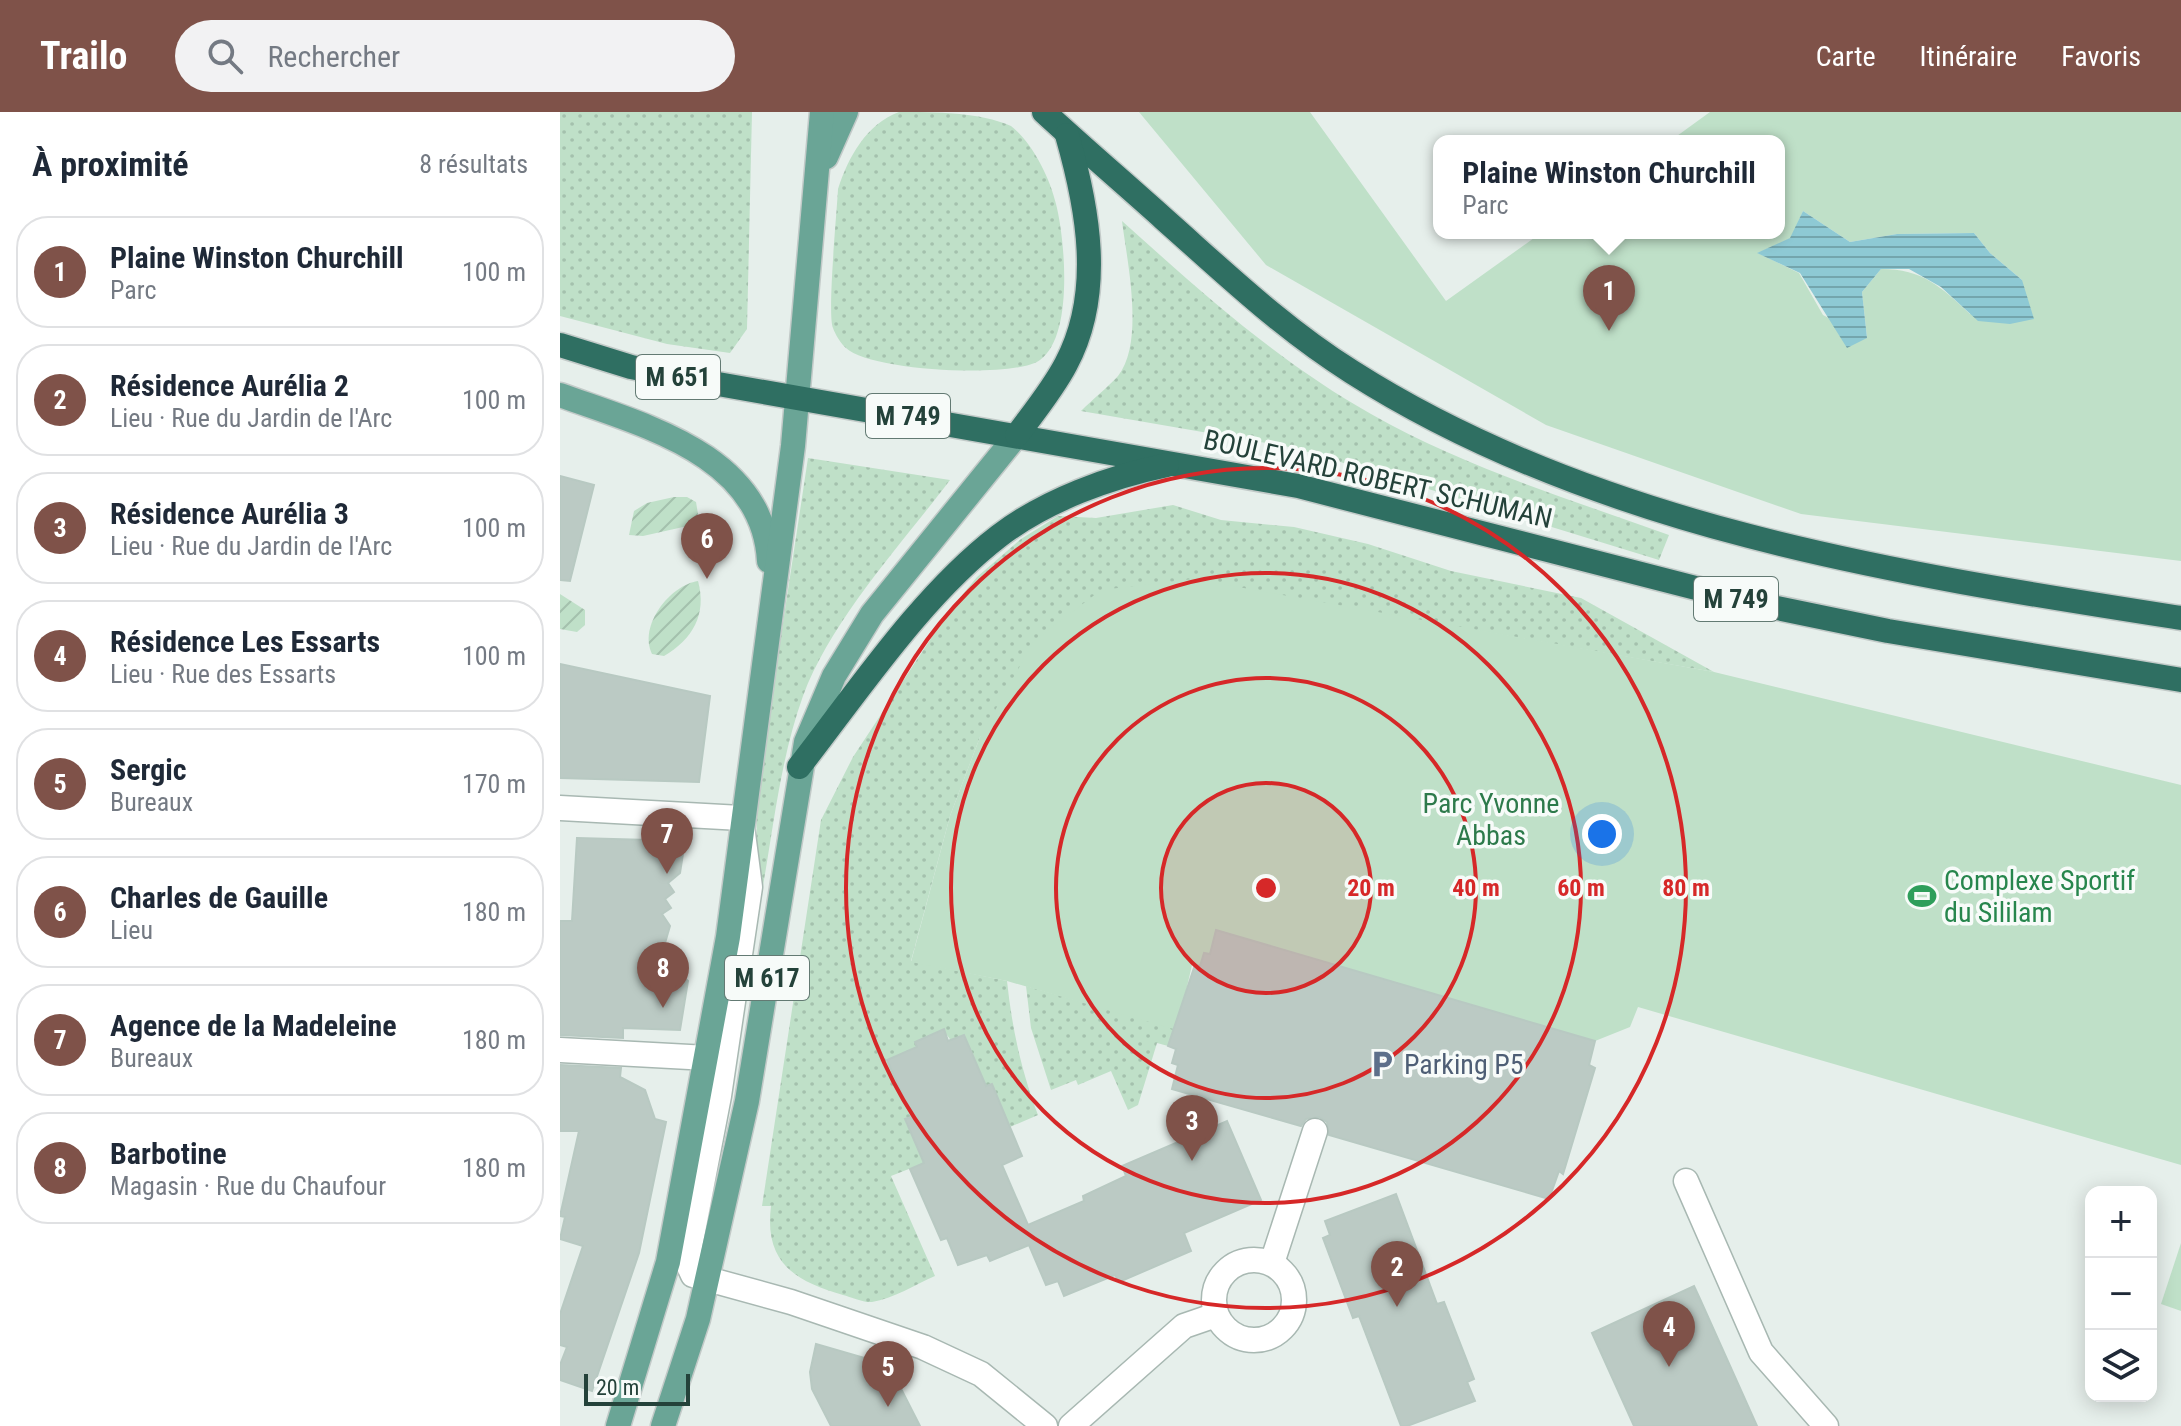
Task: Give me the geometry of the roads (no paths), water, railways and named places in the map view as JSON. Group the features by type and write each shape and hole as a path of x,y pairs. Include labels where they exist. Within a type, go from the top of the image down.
{"highway":[{"name":"BOULEVARD ROBERT SCHUMAN","path":"1044,112 1257,305 1296,335 1416,411 1479,442 1625,499 1781,543 1937,578 2181,618"},
{"path":"1017,435 1066,365 1084,312 1088,281 1086,219 1067,133"},
{"name":"BOULEVARD ROBERT SCHUMAN","path":"560,345 664,374 1176,463 1351,498 1758,604 1888,631 2181,680"},
{"path":"799,767 937,596 1000,535 1070,496 1176,463"}],"main road":[{"path":"798,396 822,112"},
{"path":"815,189 832,139 846,112"},
{"path":"560,395 677,440 731,478 753,506 767,539 769,607"},
{"name":"M 617","path":"618,1426 668,1262 708,1058 728,937 798,396"},
{"name":"M 617","path":"663,1426 707,1281 747,1101 799,767 824,698 860,631 1017,435"}],"street":[{"path":"560,808 741,818 750,887 719,1096 687,1262 693,1275 791,1302 923,1347 981,1374 1010,1394 1045,1426"},
{"path":"560,1050 708,1058"},
{"path":"1272,1263 1315,1131"},
{"path":"1686,1181 1761,1352 1826,1426"},
{"path":"1245,1261 1272,1263 1290,1281 1295,1294 1290,1320 1282,1330 1258,1341 1245,1340 1222,1326 1216,1315 1216,1287 1232,1266 1245,1261"},
{"path":"1071,1426 1184,1326 1216,1315"}],"water":[{"path":"1803,211 1850,242 1897,234 1974,233 1990,253 2022,280 2034,319 2010,324 1978,321 1941,287 1909,269 1881,269 1862,292 1867,338 1847,348 1800,273 1757,253 1790,238"}],"place":[{"name":"Plaine Winston Churchill","path":"1609,331"},
{"name":"Charles de Gauille","path":"707,579"},
{"name":"Agence de la Madeleine","path":"667,874"},
{"name":"Complexe Sportif du Sililam","path":"1922,896"},
{"name":"Barbotine","path":"663,1008"},
{"name":"Parking P5","path":"1382,1064"},
{"name":"Résidence Aurélia 3","path":"1192,1161"},
{"name":"Résidence Aurélia 2","path":"1397,1307"},
{"name":"Résidence Les Essarts","path":"1669,1367"},
{"name":"Sergic","path":"888,1407"}],"park label":[{"name":"Parc Yvonne Abbas","path":"1491,819"}]}
